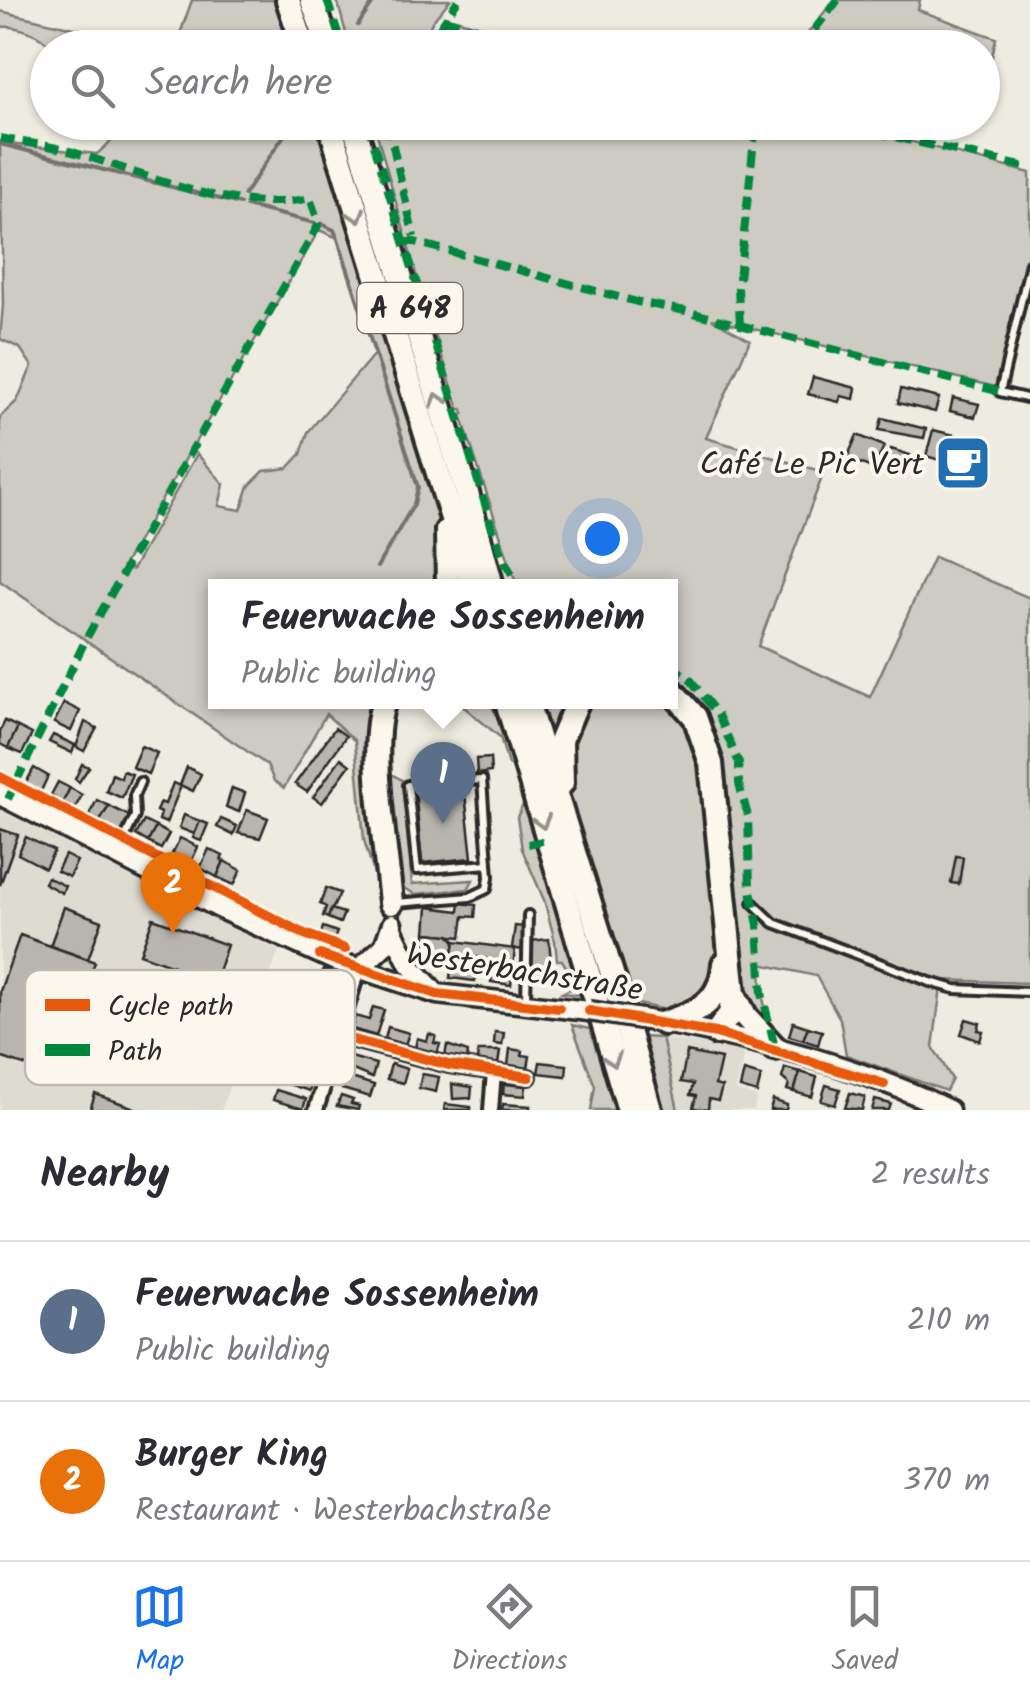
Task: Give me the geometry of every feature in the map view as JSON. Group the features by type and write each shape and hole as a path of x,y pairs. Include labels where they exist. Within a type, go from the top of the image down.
{"highway":[{"path":"288,0 298,30"},
{"path":"312,0 323,30"},
{"name":"A 648","path":"334,140 471,579"},
{"name":"A 648","path":"359,140 490,579"},
{"path":"443,493 449,579"},
{"path":"467,493 505,579"},
{"path":"678,700 696,717 708,754 730,1014 716,1033"},
{"path":"382,709 377,751 391,903"},
{"path":"502,709 515,728"},
{"path":"510,709 628,1110"},
{"path":"529,709 614,980 650,1110"},
{"path":"567,831 559,757 564,725 574,709"},
{"path":"652,1021 692,1013 726,993"},
{"path":"726,993 775,1048"}],"main road":[{"name":"Westerbachstraße","path":"0,795 247,922 358,970 437,994 583,1010 716,1033 775,1048 941,1108"},
{"path":"391,903 392,929 414,972 437,994"},
{"path":"358,970 384,946 392,929"}],"street":[{"path":"355,980 358,970"},
{"path":"355,1041 413,1057 529,1076"},
{"path":"490,1110 494,1072"},
{"path":"316,1110 323,1085"}],"lane":[{"path":"1030,263 1000,392 1030,398"},
{"path":"391,903 470,897 487,889 488,864 482,780 408,785 417,870 488,864"},
{"path":"117,854 135,816 134,796 140,782"},
{"path":"753,904 774,923 930,982 955,988 1030,992"},
{"path":"525,1006 528,915"}],"shaded area":[{"path":"192,0 277,0 288,30 181,30"},
{"path":"337,0 450,0 428,30 345,30"},
{"path":"834,0 920,0 918,10 974,30 810,30"},
{"path":"0,11 82,30 30,32 0,27"},
{"path":"445,16 497,30 436,30"},
{"path":"113,140 325,140 434,503 444,553 442,579 208,579 208,709 374,709 380,893 364,840 355,741 326,714 284,788 274,781 267,765 0,581 0,417 17,401 32,366 20,348 0,339 0,143 97,154","holes":["319,230 338,238 375,353 308,432 301,454 288,468 264,471 249,486 241,510 219,506 224,484 197,454 132,570 123,566"]},
{"path":"379,140 905,140 1030,173 1030,261 996,387 712,319 750,340 706,438 824,472 758,646 870,697 934,557 1030,598 1030,983 942,980 933,1047 952,1079 946,1091 846,1055 840,1019 816,976 761,964 762,993 771,1035 743,1000 715,766 678,697 678,579 515,579 461,415 463,409 459,409"},
{"path":"466,709 493,709 513,767 508,765 500,737"},
{"path":"542,709 568,709 551,735"},
{"path":"582,709 675,709 689,728 699,756 720,948 712,991 670,1011 629,1002 567,786 564,756"},
{"path":"386,771 402,780 412,884 473,880 468,889 415,894 398,885"},
{"path":"524,803 584,996 562,993 574,987 575,982 562,960 557,960 544,900 522,849 517,817"},
{"path":"0,810 279,951 272,970 25,970 25,1085 230,1085 221,1110 0,1110"},
{"path":"572,1025 594,1030 619,1110 591,1110 595,1086"},
{"path":"640,1037 662,1038 678,1110 664,1110"},
{"path":"662,1038 745,1051 736,1090 757,1097 754,1110 678,1110"}],"building":[{"path":"813,377 856,388 854,399 841,396 839,402 808,394"},
{"path":"901,389 939,398 935,412 898,403"},
{"path":"953,398 979,404 975,417 950,411"},
{"path":"882,418 926,429 924,438 879,430"},
{"path":"933,430 954,435 946,462 926,456"},
{"path":"857,435 884,446 874,469 847,458"},
{"path":"954,435 963,438 958,457 948,455"},
{"path":"963,438 978,442 972,461 958,457"},
{"path":"891,449 910,455 906,467 887,460"},
{"path":"958,457 972,461 970,470 956,466"},
{"path":"64,703 80,711 71,731 54,723"},
{"path":"5,721 18,727 8,748 0,744"},
{"path":"85,722 97,728 84,751 76,747"},
{"path":"18,727 32,734 22,754 8,748"},
{"path":"335,728 346,736 307,792 295,784"},
{"path":"53,735 75,745 72,753 49,742"},
{"path":"141,746 157,753 148,774 132,767"},
{"path":"341,758 350,765 322,803 313,797"},
{"path":"490,758 491,772 477,774 476,759"},
{"path":"82,764 89,767 79,782 75,779"},
{"path":"187,767 201,774 193,791 180,785"},
{"path":"34,768 48,776 41,791 26,783"},
{"path":"123,771 132,774 122,798 106,791 112,774 121,778"},
{"path":"58,782 70,788 63,802 51,795"},
{"path":"173,783 181,786 166,823 159,820 161,813 156,811 160,802 165,804"},
{"path":"464,785 472,858 422,863 415,789"},
{"path":"70,788 82,795 75,808 63,802"},
{"path":"232,788 245,793 239,812 226,807"},
{"path":"97,800 109,806 100,821 89,815"},
{"path":"109,806 131,817 122,833 100,821"},
{"path":"247,810 268,818 260,838 238,833"},
{"path":"184,815 200,821 194,834 179,828"},
{"path":"221,819 237,826 233,835 217,827"},
{"path":"144,821 156,827 148,842 136,835"},
{"path":"200,821 208,824 201,841 193,838"},
{"path":"156,827 169,834 161,849 148,842"},
{"path":"0,829 18,835 0,885"},
{"path":"26,837 54,851 45,868 18,854"},
{"path":"180,838 198,847 191,862 172,854"},
{"path":"209,849 223,856 217,877 200,868"},
{"path":"65,855 77,861 69,877 57,871"},
{"path":"956,856 963,857 959,884 951,883"},
{"path":"224,861 241,870 234,885 217,877"},
{"path":"47,877 65,886 62,893 44,883"},
{"path":"326,888 340,893 328,918 323,916 326,907 320,904"},
{"path":"460,903 476,905 475,917 464,916 461,937 426,933 428,907 459,911"},
{"path":"64,907 102,921 88,959 50,946"},
{"path":"331,909 344,913 340,923 328,918"},
{"path":"153,918 227,945 219,970 184,970 140,954"},
{"path":"515,926 525,927 522,950 512,948"},
{"path":"323,927 337,932 333,942 320,937"},
{"path":"426,933 449,935 455,941 453,954 429,953 424,947"},
{"path":"20,935 95,962 92,970 25,970 25,1065 0,1057 0,991"},
{"path":"549,939 552,974 533,976 529,941"},
{"path":"455,941 515,949 511,985 491,982 494,960 453,954"},
{"path":"453,954 478,958 475,981 450,978"},
{"path":"373,1007 384,1010 376,1036 355,1030 355,1016 369,1020"},
{"path":"966,1019 980,1023 980,1041 961,1034"},
{"path":"793,1022 808,1027 803,1040 789,1036"},
{"path":"388,1027 409,1033 405,1045 385,1039"},
{"path":"808,1027 822,1031 818,1045 803,1040"},
{"path":"495,1032 504,1033 502,1045 494,1044"},
{"path":"429,1034 436,1036 434,1043 440,1044 437,1054 415,1048 417,1038 427,1041"},
{"path":"447,1045 468,1052 467,1060 445,1056"},
{"path":"510,1049 530,1056 528,1068 508,1065"},
{"path":"478,1051 500,1051 498,1064 477,1061"},
{"path":"687,1052 721,1059 715,1085 722,1087 718,1101 709,1099 708,1110 693,1108 693,1084 681,1082"},
{"path":"355,1058 376,1064 372,1078 355,1071"},
{"path":"540,1062 567,1065 566,1076 538,1073"},
{"path":"391,1064 407,1069 403,1083 387,1079"},
{"path":"785,1068 800,1072 794,1092 787,1090 789,1084 782,1078"},
{"path":"744,1071 761,1076 757,1093 740,1088"},
{"path":"800,1072 817,1077 812,1097 794,1092"},
{"path":"422,1074 439,1077 436,1092 419,1088"},
{"path":"355,1079 374,1085 370,1097 342,1089 343,1085 355,1085"},
{"path":"452,1084 472,1087 471,1098 453,1099"},
{"path":"504,1084 526,1086 525,1096 503,1094"},
{"path":"826,1085 840,1089 835,1105 821,1101"},
{"path":"276,1090 306,1099 303,1109 273,1100"},
{"path":"850,1093 865,1097 862,1110 845,1108"},
{"path":"95,1094 140,1110 90,1110"},
{"path":"341,1096 353,1100 351,1104 359,1106 358,1110 337,1106"},
{"path":"773,1100 787,1105 786,1110 770,1110"},
{"path":"875,1100 891,1104 889,1110 872,1110"},
{"path":"445,1104 471,1107 471,1110 444,1110"},
{"path":"503,1104 530,1106 530,1110 502,1110"}],"waterway":[{"path":"358,25 375,0"},
{"path":"244,195 281,140"},
{"path":"0,144 240,204"},
{"path":"246,206 315,223"},
{"path":"322,224 334,230 338,239 418,487 414,504 377,567"}],"marked path":[{"path":"327,0 337,30"},
{"path":"438,30 458,0"},
{"path":"814,30 838,0"},
{"path":"444,19 483,30"},
{"path":"0,138 67,150 222,197 281,202 310,198 319,224 87,637 8,799"},
{"path":"373,140 492,527 515,579"},
{"path":"392,140 414,237"},
{"path":"740,325 738,288 754,140"},
{"path":"908,140 1030,168"},
{"path":"404,242 1000,392"},
{"path":"678,671 690,679 718,715 739,763 739,784 748,816 750,886 758,925 762,993 775,1048"},
{"path":"528,844 547,840"}],"cycle path":[{"path":"0,777 302,933 345,949"},
{"path":"320,955 437,994 559,1008"},
{"path":"589,1011 716,1033 884,1084"},
{"path":"355,1040 449,1065 529,1077"}],"place":[{"name":"Café Le Pic Vert","path":"963,463"},
{"name":"Feuerwache Sossenheim","path":"443,824"},
{"name":"Burger King","path":"173,934"}]}
